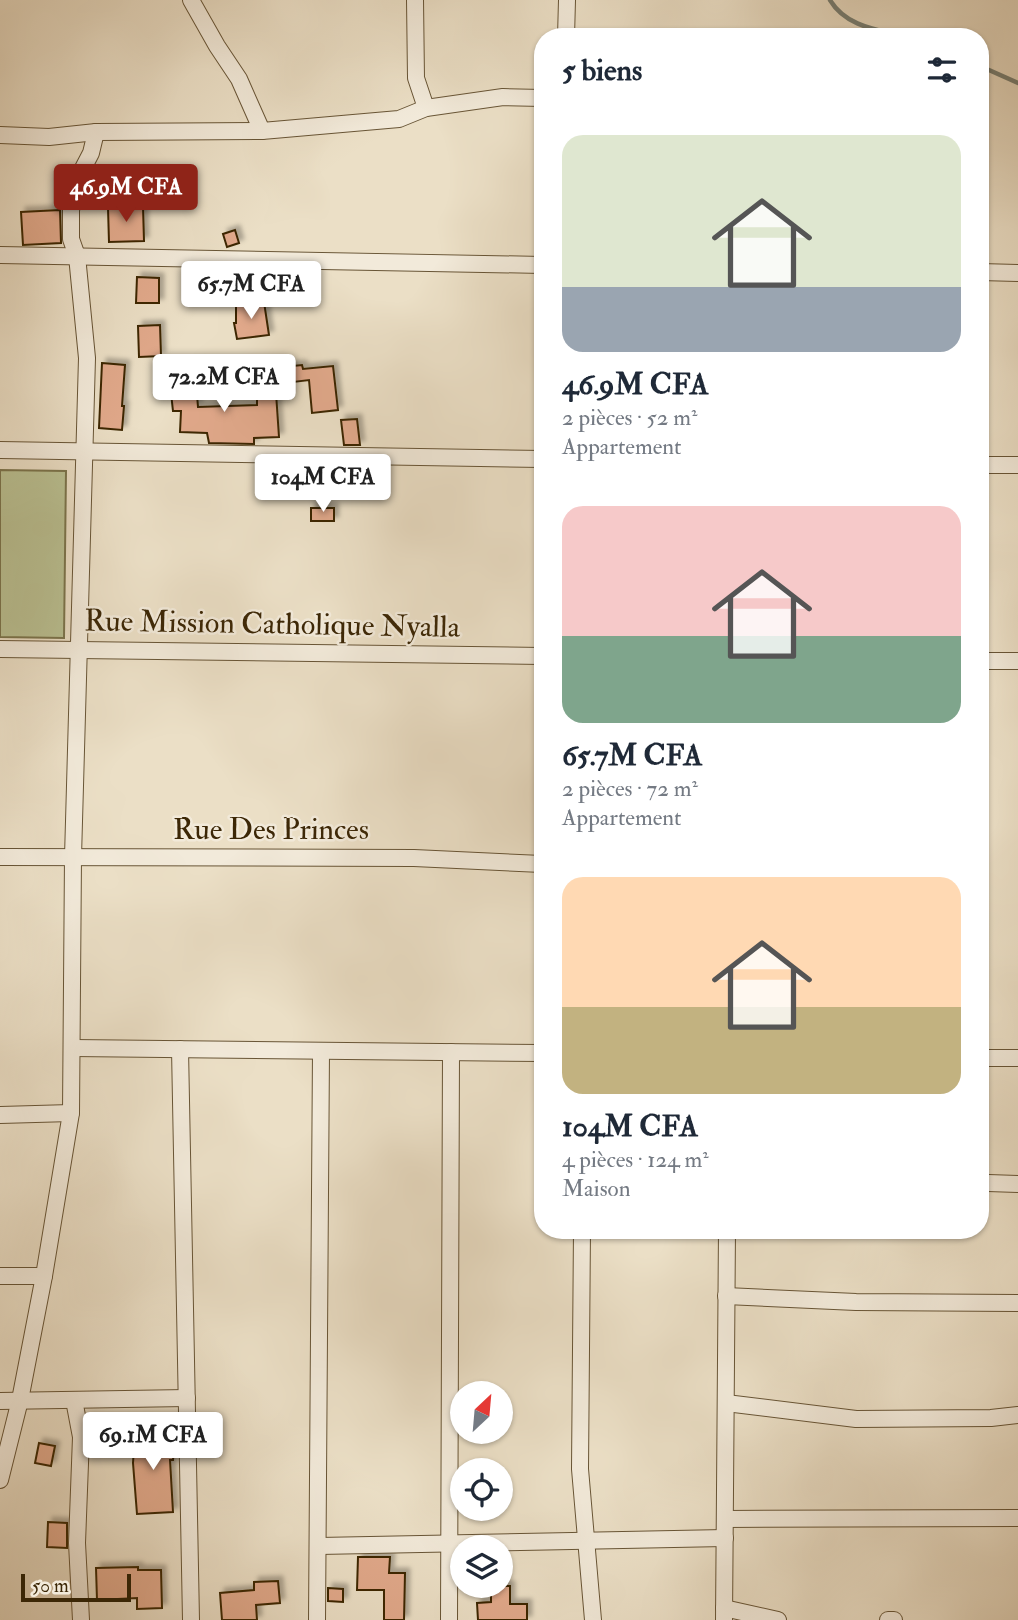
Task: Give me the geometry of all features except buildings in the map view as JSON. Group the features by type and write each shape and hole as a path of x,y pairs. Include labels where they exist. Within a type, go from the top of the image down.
{"street":[{"path":"191,0 239,79 262,131"},
{"path":"415,0 416,78 426,108"},
{"path":"566,28 567,0"},
{"path":"0,135 49,137 96,132 262,131 399,118 426,108 503,97 534,98"},
{"path":"0,1480 20,1400 44,1276 71,1113 73,857 87,358 76,256 71,239 71,210 78,178 91,153 96,132"},
{"path":"0,255 534,265"},
{"path":"989,272 1018,273"},
{"path":"0,450 534,458"},
{"path":"989,465 1018,466"},
{"name":"Rue Mission Catholique Nyalla","path":"0,649 534,656"},
{"path":"989,661 1018,661"},
{"name":"Rue Des Princes","path":"0,857 414,858 534,864"},
{"path":"73,1048 534,1053"},
{"path":"180,1049 191,1620"},
{"path":"317,1620 321,1051"},
{"path":"449,1620 451,1052"},
{"path":"989,1058 1018,1058"},
{"path":"0,1115 71,1113"},
{"path":"989,1183 1018,1184"},
{"path":"582,1239 580,1469 593,1620"},
{"path":"727,1239 724,1614 778,1620"},
{"path":"0,1276 44,1276"},
{"path":"726,1296 1018,1303"},
{"path":"0,1401 187,1398"},
{"path":"74,1401 81,1437 77,1543 81,1620"},
{"path":"726,1403 856,1419 991,1418 1018,1415"},
{"path":"725,1519 1018,1518"},
{"path":"319,1546 725,1538"},
{"path":"888,1620 894,1619"}],"green space":[{"path":"0,470 66,471 64,638 0,637"}],"waterway":[{"path":"830,0 845,16 871,28"},
{"path":"989,70 1018,83"}]}
